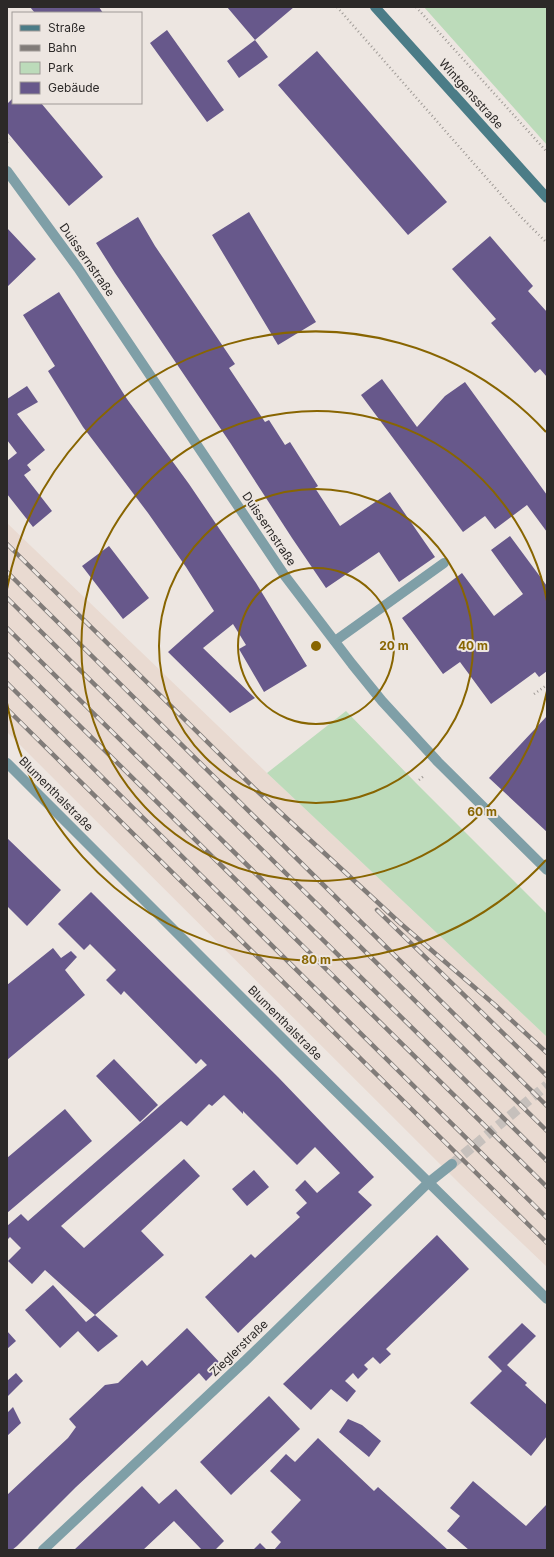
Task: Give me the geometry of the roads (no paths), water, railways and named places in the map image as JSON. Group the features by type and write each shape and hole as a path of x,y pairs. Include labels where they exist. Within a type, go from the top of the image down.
{"main road":[{"name":"Wintgensstraße","path":"375,7 547,198"}],"street":[{"name":"Duissernstraße","path":"9,177 78,268 284,576 382,701 438,762 547,870"},
{"path":"335,641 444,563"},
{"name":"Blumenthalstraße","path":"7,763 428,1183 547,1299"},
{"name":"Zieglerstraße","path":"43,1550 246,1360 428,1183 452,1164"}],"tunnel":[{"path":"452,1164 547,1085"}],"railway":[{"path":"7,544 255,789 400,923 495,1005 547,1053"},
{"path":"7,572 547,1106"},
{"path":"7,598 547,1131"},
{"path":"7,628 547,1161"},
{"path":"7,654 547,1187"},
{"path":"7,683 547,1218"},
{"path":"7,709 547,1243"},
{"path":"377,910 547,1076"}]}
